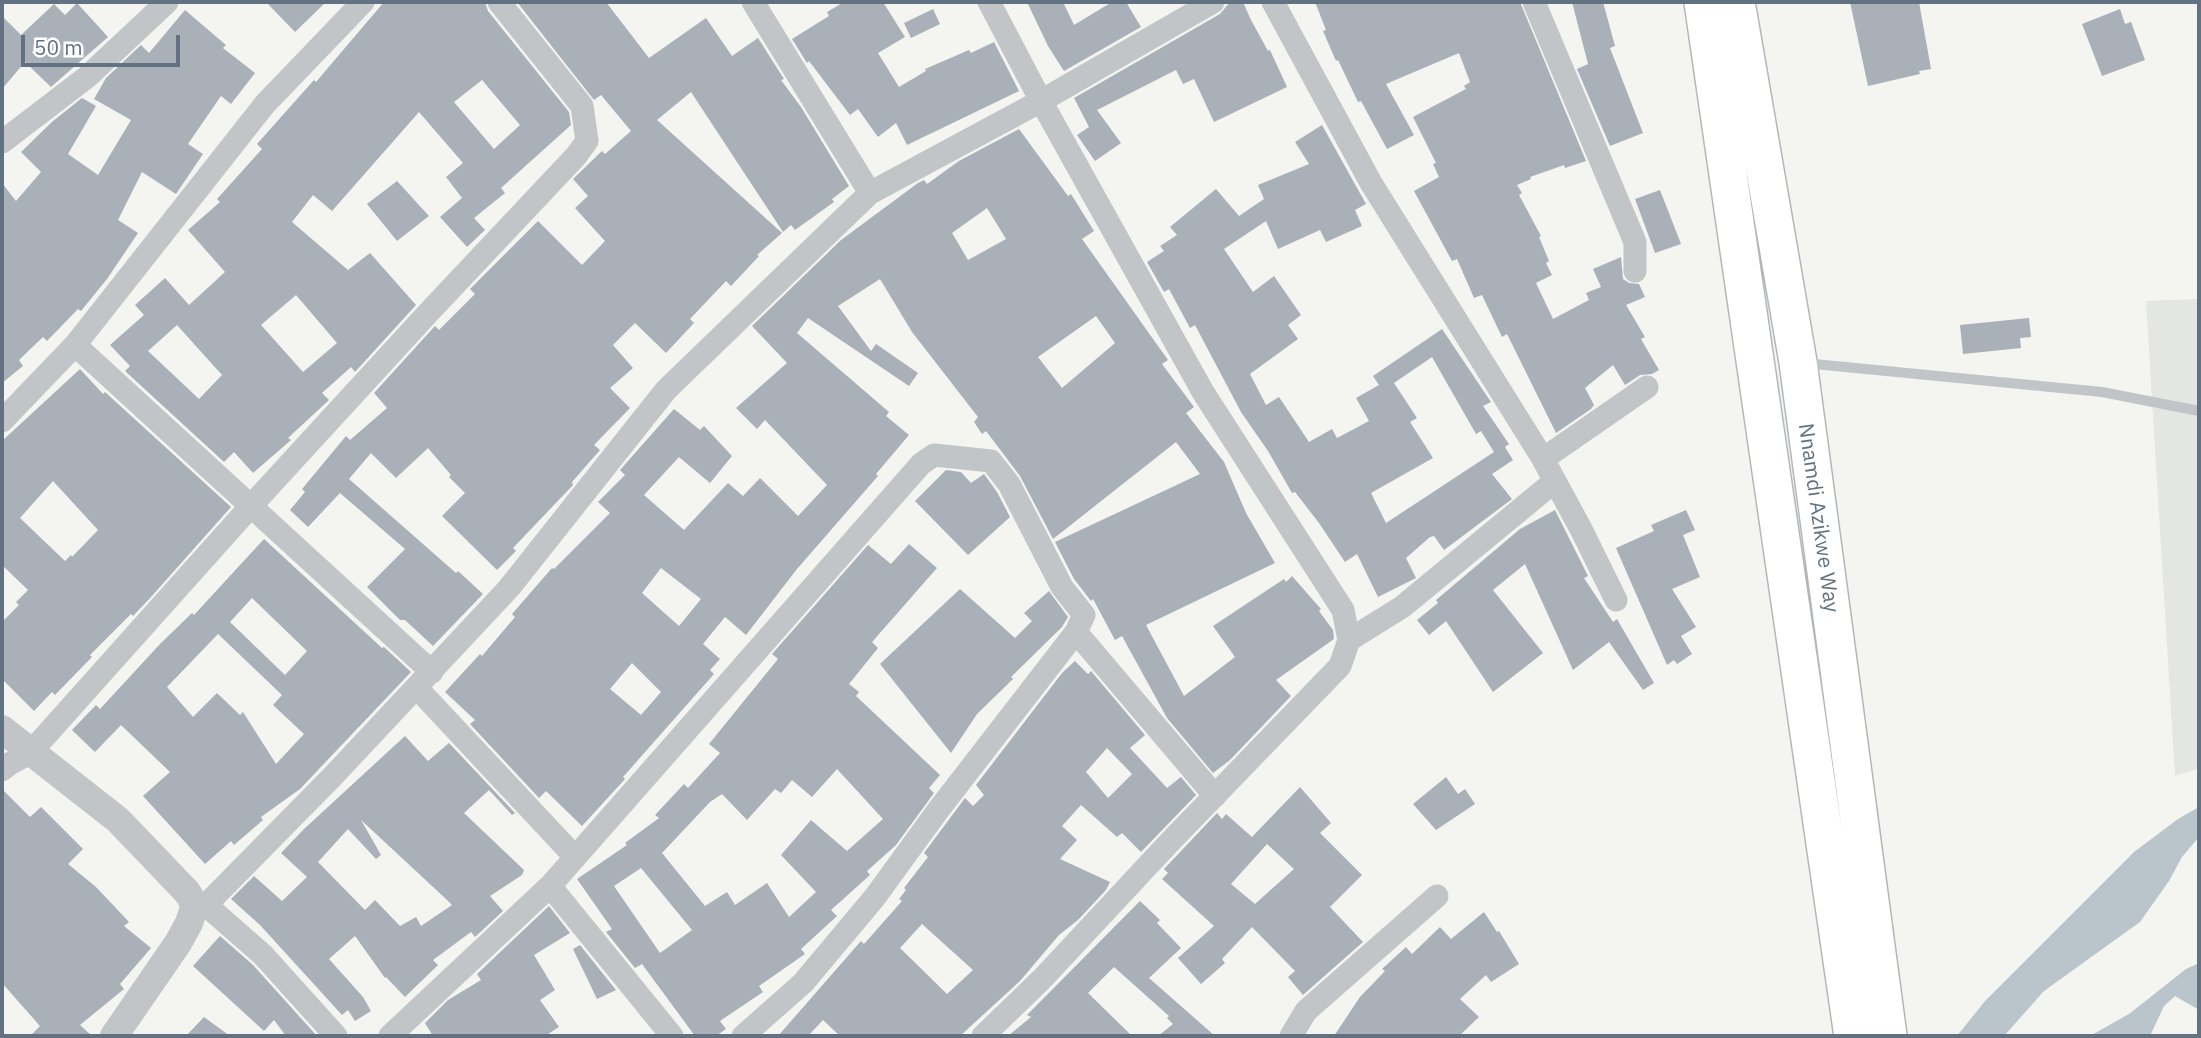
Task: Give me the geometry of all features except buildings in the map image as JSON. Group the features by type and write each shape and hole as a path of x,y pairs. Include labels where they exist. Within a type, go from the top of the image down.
{"highway":[{"name":"Nnamdi Azikwe Way","path":"1703,2 1853,1036"},
{"name":"Nnamdi Azikwe Way","path":"1736,2 1798,362 1888,1036"}],"street":[{"path":"2,142 87,77 167,2"},
{"path":"2,421 75,345 265,104 363,2"},
{"path":"2,770 30,753 250,507 587,141 582,106 499,2"},
{"path":"753,2 870,193"},
{"path":"983,1036 1042,979 1340,666 1349,640 1343,610 1203,392 989,2"},
{"path":"114,1036 178,943 200,905 334,776 509,589 666,390 870,193 1041,101 1213,2"},
{"path":"1273,2 1371,183 1543,459 1616,600"},
{"path":"1534,2 1635,242 1635,271"},
{"path":"75,345 250,507 424,680 575,857"},
{"path":"1543,459 1647,387"},
{"path":"390,1036 550,886 921,464 934,455 991,461 1009,484 1062,587 1084,615 1076,632 939,809 875,897 803,983 743,1036"},
{"path":"1349,640 1402,607 1555,481"},
{"path":"1076,632 1215,796"},
{"path":"2,729 118,820 200,905 263,955 336,1036"},
{"path":"550,886 672,1036"},
{"path":"1291,1036 1306,1011 1437,896"}],"lane":[{"path":"1798,362 2102,392 2199,411"}],"shaded area":[{"path":"2199,299 2199,768 2175,776 2146,301"},
{"path":"2199,807 2199,837 2182,857 2169,881 2140,922 2044,991 2004,1036 1957,1036 1985,1001 2134,852"},
{"path":"2199,963 2199,1010 2175,996 2164,1006 2150,1036 2090,1036 2129,1014 2186,969"}]}
